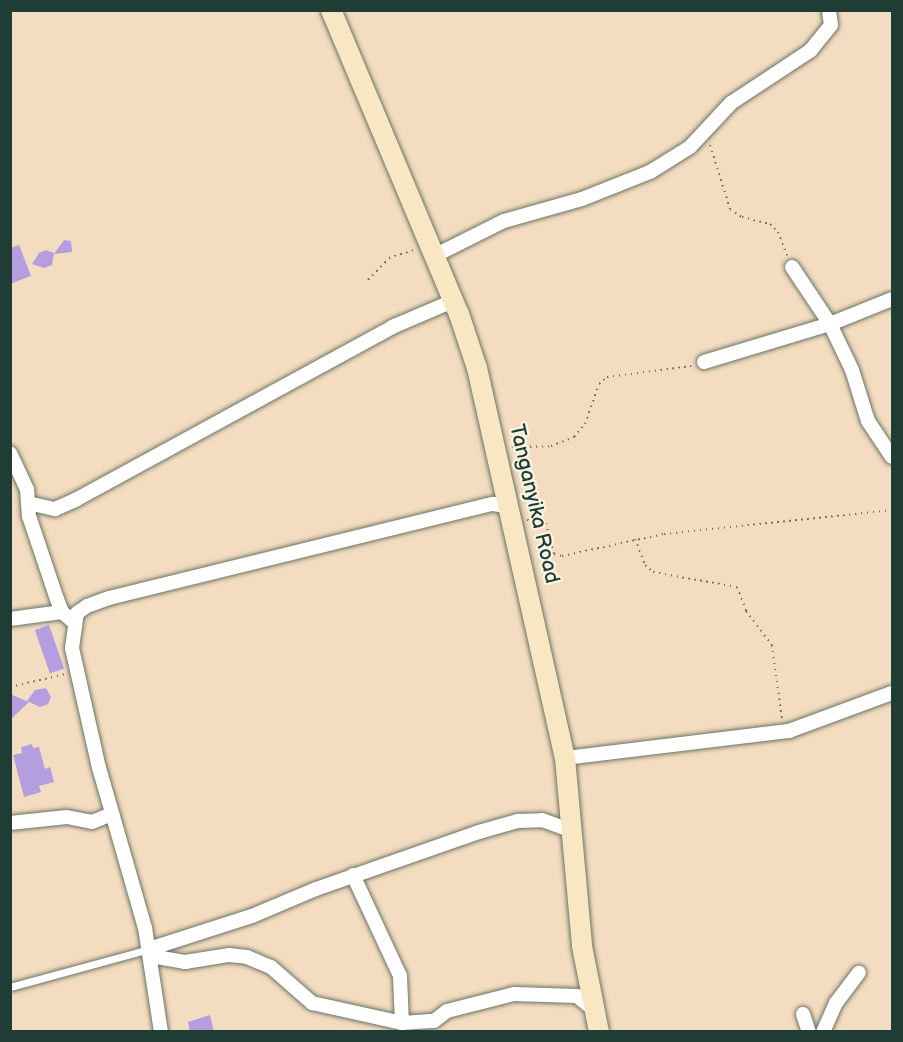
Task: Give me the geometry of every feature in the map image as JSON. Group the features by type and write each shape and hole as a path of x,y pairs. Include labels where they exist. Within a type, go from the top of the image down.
{"street":[{"name":"Tanganyika Road","path":"331,10 453,301 477,368 511,507 565,758 582,946 598,1032"},
{"path":"432,252 504,221 582,199 650,172 690,147 706,127 731,103 810,51 831,25 829,10"},
{"path":"792,267 830,324 852,370 868,421 892,457"},
{"path":"704,362 830,324 892,299"},
{"path":"28,503 55,509 77,499 392,327 453,301"},
{"path":"10,453 21,470 28,503 62,612 74,622"},
{"path":"161,1032 150,952 112,814 72,648 77,613 87,606 109,598 493,504 511,507"},
{"path":"10,619 62,612"},
{"path":"565,758 783,732 829,719 892,693"},
{"path":"10,823 67,817 92,822 112,814"},
{"path":"150,952 252,916 354,875 518,821 542,820 572,831"},
{"path":"354,875 400,976 402,1023"},
{"path":"150,952 185,962 219,956 247,957 271,967 312,1003 388,1026 434,1021 447,1011 490,997 522,993 577,996 593,1009"},
{"path":"823,1032 836,1003 859,973"},
{"path":"803,1014 809,1032"}],"lane":[{"path":"10,987 150,952"}],"path":[{"path":"706,127 726,203 734,214 774,228 792,267"},
{"path":"368,280 389,258 408,250 432,252"},
{"path":"497,446 551,446 574,437 585,423 599,384 607,377 675,370 704,362"},
{"path":"515,529 527,520 543,520 557,556 635,539 892,510"},
{"path":"635,539 645,565 653,572 737,587 746,611 771,645 783,732"},
{"path":"10,687 78,670"}],"building":[{"path":"64,240 71,241 72,252 54,254"},
{"path":"19,245 31,276 10,284 10,248"},
{"path":"46,250 54,253 52,265 44,268 32,264 39,253"},
{"path":"49,625 64,668 50,673 35,630"},
{"path":"46,688 51,697 48,704 40,707 27,701 35,690"},
{"path":"10,694 29,702 10,720"},
{"path":"32,744 33,748 39,747 45,769 50,767 54,782 39,786 41,792 24,797 13,755 22,753 21,747"},
{"path":"210,1015 214,1032 190,1032 188,1022"}]}
